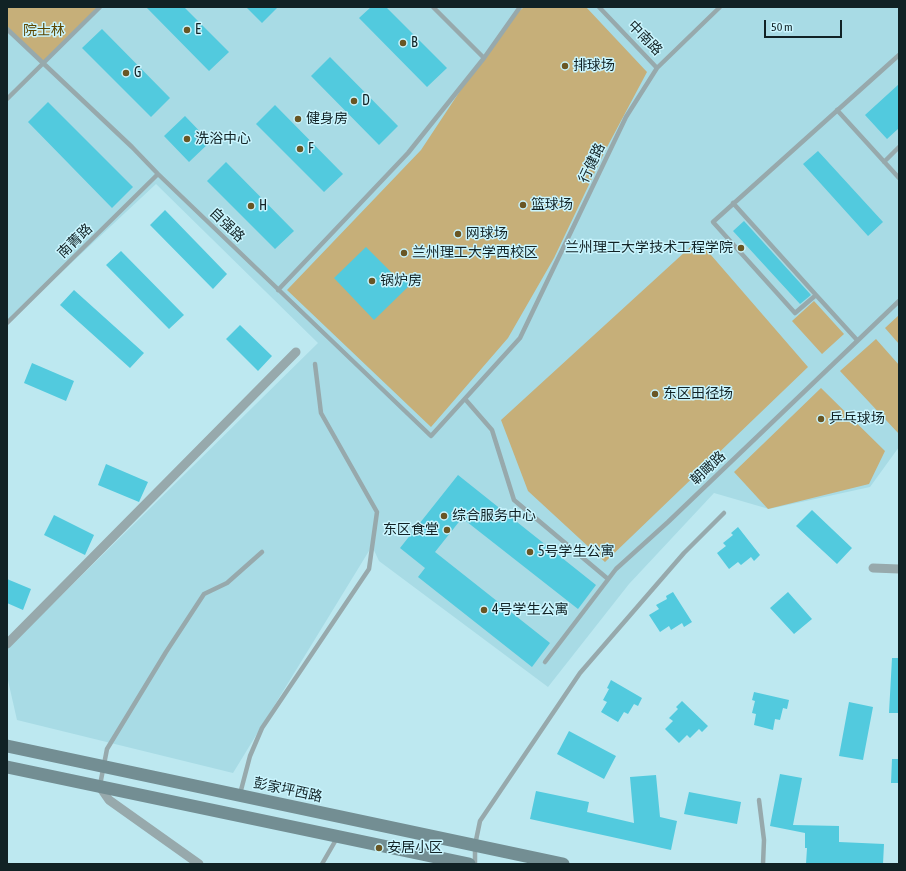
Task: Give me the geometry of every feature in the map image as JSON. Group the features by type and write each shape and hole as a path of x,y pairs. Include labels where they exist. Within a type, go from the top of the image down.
{"main road":[{"name":"彭家坪西路","path":"7,746 563,864"},
{"path":"7,767 469,864"}],"street":[{"path":"7,644 296,352"},
{"path":"872,568 899,569"},
{"path":"100,787 109,800 199,864"}],"lane":[{"path":"7,99 100,7"},
{"path":"433,7 484,58"},
{"path":"278,290 408,153 484,58 520,7"},
{"name":"中南路","path":"599,7 657,68"},
{"name":"行健路","path":"431,436 520,338 626,117 657,68 720,7"},
{"name":"自强路","path":"7,29 132,147 278,290 431,436"},
{"path":"816,295 795,313 713,222 899,55"},
{"path":"837,110 899,178"},
{"path":"884,162 899,148"},
{"name":"南菁路","path":"7,323 158,174"},
{"path":"733,203 857,340"},
{"name":"朝瞰路","path":"545,662 616,569 899,301"},
{"path":"240,796 250,756 262,728 369,569 377,512 321,413 315,364"},
{"path":"465,399 492,430 514,500 608,579"},
{"path":"475,864 475,845 480,821 580,673 684,553 724,513"},
{"path":"100,787 107,749 166,652 204,594 227,583 262,552"},
{"path":"759,800 764,840 763,864"},
{"path":"322,864 338,836"}],"shaded area":[{"path":"7,7 899,7 899,447 870,487 769,509 714,493 629,584 548,687 379,561 372,546 233,773 17,720 7,676 7,649 318,343 156,184 7,323"}],"green space":[{"name":"院士林","path":"7,7 100,7 43,64 7,26"},
{"path":"524,7 586,7 647,72 605,151 554,258 508,338 431,427 287,290 421,150 464,85 517,13"},
{"name":"东区田径场","path":"698,240 808,367 605,562 528,491 501,420"},
{"path":"814,301 844,334 822,354 792,321"},
{"path":"899,315 899,344 885,328"},
{"path":"876,339 899,365 899,434 840,371"},
{"name":"乒乓球场","path":"821,388 885,451 869,484 768,509 734,472"}],"building":[{"name":"E","path":"146,7 184,7 229,52 209,71"},
{"path":"246,7 278,7 262,23"},
{"name":"B","path":"371,7 386,7 447,68 427,87 359,18"},
{"name":"G","path":"102,29 170,98 151,117 82,48"},
{"name":"D","path":"330,57 398,126 379,145 311,76"},
{"path":"899,84 899,128 887,139 865,115"},
{"path":"48,102 133,187 112,208 28,122"},
{"name":"F","path":"275,105 343,174 324,192 256,124"},
{"name":"洗浴中心","path":"185,116 210,142 189,162 164,136"},
{"path":"818,151 883,222 868,236 803,164"},
{"name":"H","path":"226,162 294,231 275,249 207,181"},
{"path":"165,210 227,274 213,289 150,225"},
{"path":"744,221 811,295 800,304 733,231"},
{"name":"锅炉房","path":"366,247 397,278 401,274 411,284 374,320 334,278"},
{"path":"121,251 184,315 169,329 106,265"},
{"path":"74,290 144,353 130,368 60,305"},
{"path":"240,325 272,356 258,371 226,339"},
{"path":"32,363 74,381 66,401 24,383"},
{"path":"106,464 148,482 139,502 98,485"},
{"path":"458,475 596,585 578,609 462,518 435,552 550,643 532,667 418,577 425,568 400,548"},
{"path":"812,510 852,548 837,564 796,526"},
{"path":"54,515 94,535 85,555 44,535"},
{"path":"738,527 760,555 754,561 751,557 741,565 738,562 729,569 717,553 726,546 723,543 733,535 731,533"},
{"path":"7,579 31,589 23,610 7,603"},
{"path":"673,592 692,622 684,627 682,623 671,630 669,626 660,632 649,615 659,609 656,605 667,599 666,596"},
{"path":"788,592 812,619 794,634 770,608"},
{"path":"892,658 899,658 899,713 889,713"},
{"path":"611,680 642,698 638,706 634,704 628,714 624,712 618,722 601,712 607,702 603,700 609,689 607,688"},
{"path":"754,692 789,700 787,709 783,708 780,720 775,719 773,730 754,725 756,714 752,713 755,701 752,700"},
{"path":"682,701 708,726 702,732 699,729 690,738 687,735 679,743 665,729 673,721 669,718 678,709 676,707"},
{"path":"849,702 873,707 863,760 839,756"},
{"path":"569,731 616,756 604,779 557,754"},
{"path":"892,759 899,759 899,783 891,783"},
{"path":"780,774 802,778 793,825 839,826 839,842 884,844 883,864 806,864 807,848 805,848 805,833 770,826"},
{"path":"656,775 660,817 677,821 671,850 530,819 536,791 589,802 587,812 634,823 630,777"},
{"path":"689,792 741,802 737,824 684,814"}],"place":[{"name":"E","path":"187,30"},
{"name":"B","path":"403,43"},
{"name":"排球场","path":"565,66"},
{"name":"G","path":"126,73"},
{"name":"D","path":"354,101"},
{"name":"健身房","path":"298,119"},
{"name":"洗浴中心","path":"187,139"},
{"name":"F","path":"300,149"},
{"name":"篮球场","path":"523,205"},
{"name":"H","path":"251,206"},
{"name":"网球场","path":"458,234"},
{"name":"兰州理工大学技术工程学院","path":"741,248"},
{"name":"兰州理工大学西校区","path":"404,253"},
{"name":"锅炉房","path":"372,281"},
{"name":"东区田径场","path":"655,394"},
{"name":"乒乓球场","path":"821,419"},
{"name":"综合服务中心","path":"444,516"},
{"name":"东区食堂","path":"447,530"},
{"name":"5号学生公寓","path":"530,552"},
{"name":"4号学生公寓","path":"484,610"},
{"name":"安居小区","path":"379,848"}]}
